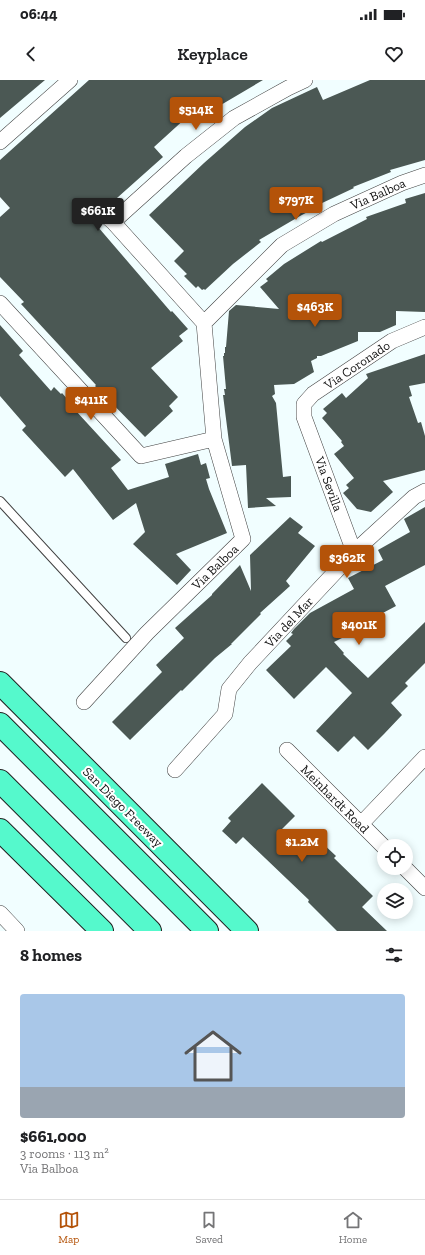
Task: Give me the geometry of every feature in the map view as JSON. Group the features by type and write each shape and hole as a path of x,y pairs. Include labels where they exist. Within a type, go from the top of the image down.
{"highway":[{"name":"San Diego Freeway","path":"0,683 247,931"},
{"path":"0,724 207,931"},
{"path":"0,781 150,931"},
{"path":"0,830 102,931"}],"street":[{"path":"0,142 70,80"},
{"path":"113,222 186,156 234,118 305,80"},
{"name":"Via Balboa","path":"84,702 147,633 243,539 214,439 204,323 282,245 334,214 402,183 425,175"},
{"path":"99,210 113,222 204,323"},
{"path":"0,303 141,456 214,439"},
{"name":"Via Coronado","path":"304,417 304,404 313,394 392,341 425,327"},
{"name":"Via Sevilla","path":"304,417 354,552"},
{"name":"Via del Mar","path":"175,770 225,714 229,689 250,663 354,552 414,497 425,491"},
{"name":"Meinhardt Road","path":"287,750 377,840"},
{"path":"361,824 425,757"},
{"path":"412,875 425,888"},
{"path":"0,913 17,931"}],"lane":[{"path":"0,501 126,638"}],"building":[{"path":"0,80 45,80 0,118"},
{"path":"89,80 263,80 214,109 215,111 199,124 193,116 189,120 187,117 154,147 163,157 108,206 101,201 96,201 90,208 94,218 92,220 171,312 172,311 188,329 179,336 183,341 151,368 178,397 169,406 173,411 145,437 95,386 96,385 21,304 24,302 0,277 0,217 10,208 0,197 0,160"},
{"path":"370,80 425,80 425,160 390,170 391,172 353,187 354,188 320,204 321,205 259,240 261,242 233,264 205,290 202,290 198,286 196,288 184,276 187,274 174,261 184,251 149,215 245,127 272,108 317,87 323,100"},
{"path":"425,193 425,312 396,311 396,325 380,332 358,332 358,341 321,356 317,356 317,358 311,361 314,372 294,384 274,385 275,394 272,396 276,403 283,477 291,476 291,497 266,498 276,506 248,508 246,465 232,466 223,395 225,395 224,389 226,389 223,356 226,347 229,311 236,305 279,309 260,287 268,281 266,279 284,264 321,241 322,242 367,219 366,217 406,203 405,199"},
{"path":"0,325 23,351 19,355 51,391 54,387 61,394 62,393 77,410 76,411 121,460 111,468 128,490 169,477 165,464 198,454 201,465 206,463 210,478 206,479 209,489 227,533 176,554 191,570 177,585 133,544 145,532 136,503 113,520 73,469 65,477 22,430 26,426 0,396"},
{"path":"425,354 425,383 409,386 412,396 409,397 418,423 421,422 425,436 425,470 383,481 393,492 371,512 357,509 343,493 349,488 346,485 354,478 334,454 344,446 341,442 342,441 322,418 327,413 323,409 342,393 346,398 368,378 366,374"},
{"path":"425,507 425,565 385,586 396,606 362,624 364,627 334,642 344,653 343,654 368,678 425,622 425,663 405,683 408,686 391,703 402,715 384,734 368,750 354,736 338,752 316,731 352,693 326,667 294,699 266,670 291,646 286,641 293,634 291,633 294,629 310,613 354,589 348,578 383,560 378,550 410,532 404,519"},
{"path":"290,517 303,527 298,533 315,546 286,581 290,586 260,613 261,614 232,644 215,658 182,691 181,690 130,740 112,722 162,672 156,665 184,638 175,628 212,595 240,565 251,591 250,555"},
{"path":"262,783 295,816 281,830 305,854 319,840 336,856 334,858 373,896 362,907 387,931 337,931 308,902 309,900 243,837 236,844 222,831 231,821 228,818"}]}
